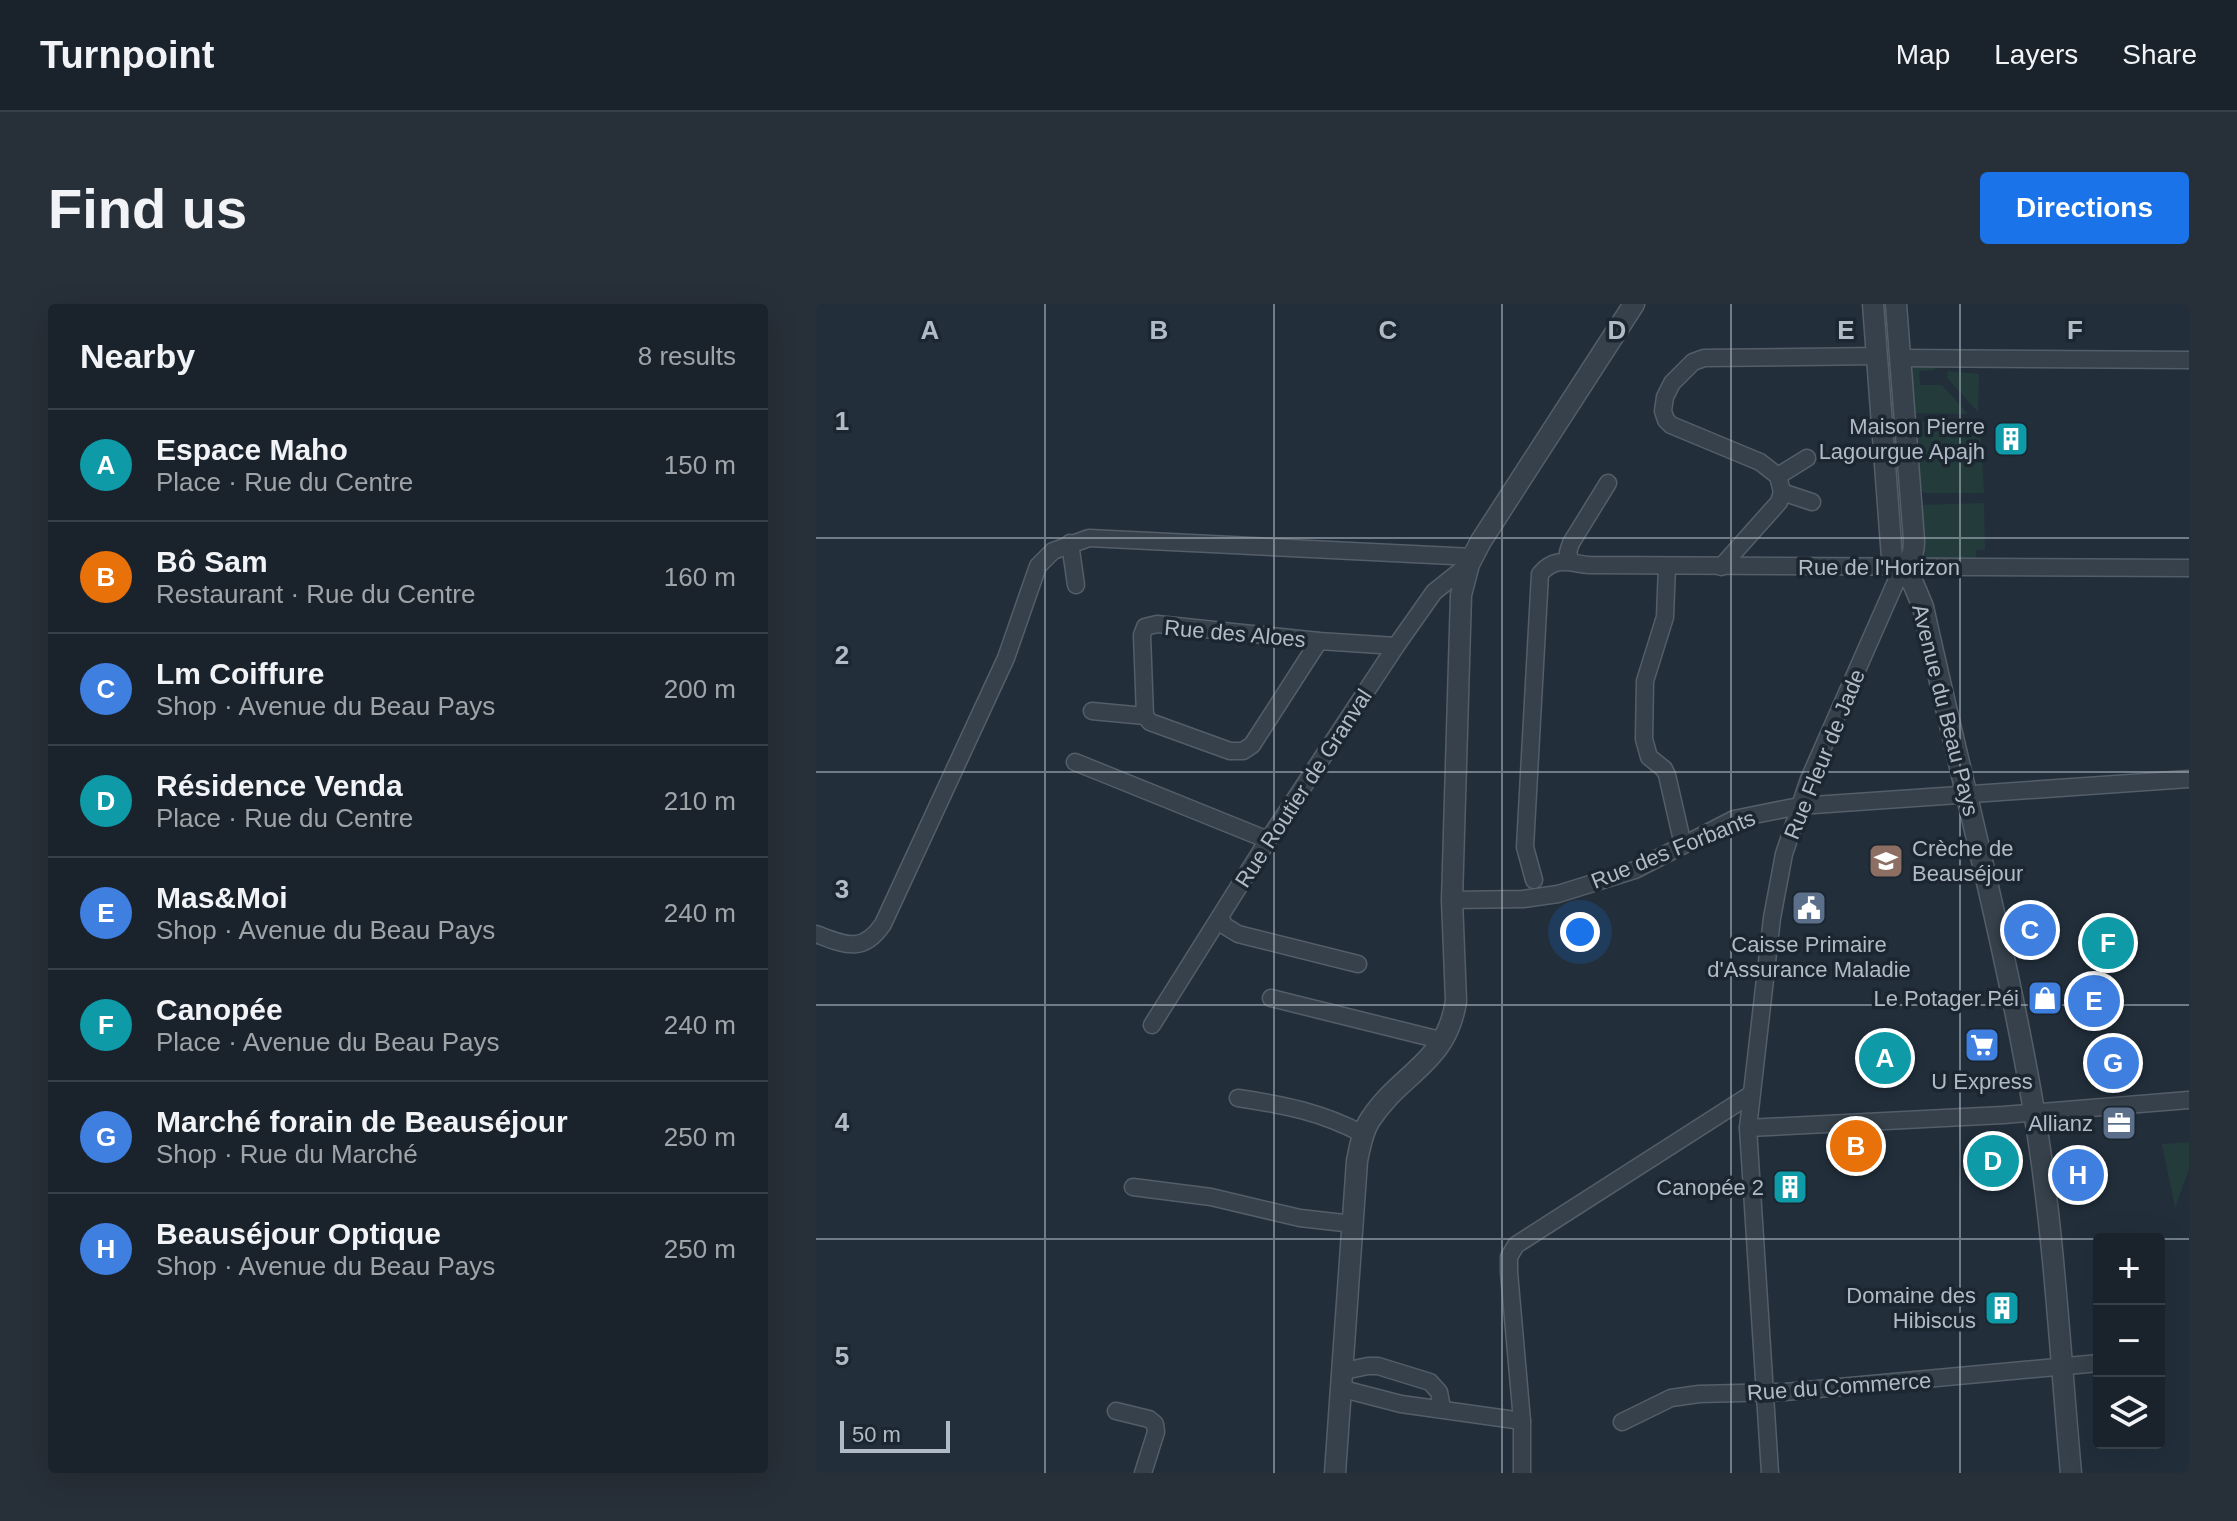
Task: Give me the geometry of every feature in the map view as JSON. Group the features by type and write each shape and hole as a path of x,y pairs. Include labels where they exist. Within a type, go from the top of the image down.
{"street":[{"name":"Rue Routier de Granval","path":"1335,1473 1357,1161 1363,1134 1378,1109 1444,1041 1454,1015 1452,900 1461,595 1471,561 1487,530 1634,304"},
{"name":"Avenue du Beau Pays","path":"1873,304 1892,558 1902,568 1921,600 1967,793 2034,1111 2071,1473"},
{"path":"1896,304 1914,540 1914,551 1902,568"},
{"path":"1812,502 1780,484 1760,462 1671,425 1663,411 1665,397 1683,370 1704,358 1878,356"},
{"path":"1900,358 2189,360"},
{"path":"1721,567 1772,512 1779,502 1780,484 1807,458"},
{"path":"1534,880 1525,847 1540,574 1547,566 1570,560 1568,552 1571,543 1608,483"},
{"path":"816,934 858,945 868,942 883,924 1006,658 1038,566 1053,551 1089,538 1471,561"},
{"path":"1070,543 1076,585"},
{"name":"Rue de l'Horizon","path":"1570,560 1589,565 1721,567 2189,568"},
{"name":"Rue Routier de Granval","path":"1152,1025 1268,840 1396,646 1434,592 1471,561"},
{"path":"1667,566 1665,617 1645,681 1644,739 1649,757 1667,775 1683,845"},
{"name":"Rue Fleur de Jade","path":"1770,1473 1748,1128 1772,918 1784,854 1799,806 1902,568"},
{"name":"Rue des Aloes","path":"1319,641 1252,745 1243,751 1230,751 1150,722 1145,716 1142,635 1145,627 1157,624 1396,646"},
{"name":"Rue des Aloes","path":"1092,711 1145,716"},
{"path":"1075,762 1268,840"},
{"name":"Rue des Forbants","path":"1452,900 1542,898 1635,870 1734,819 1799,806 2189,779"},
{"path":"1220,918 1225,926 1238,934 1358,964"},
{"path":"1271,998 1444,1041"},
{"path":"1522,1473 1522,1421 1509,1272 1509,1257 1516,1245 1750,1095"},
{"path":"1238,1098 1280,1104 1333,1118 1363,1134"},
{"path":"1748,1128 2189,1100"},
{"path":"1133,1187 1211,1197 1300,1218 1353,1224"},
{"name":"Rue du Commerce","path":"1622,1422 1671,1398 1699,1394 1766,1392 2093,1364"},
{"path":"1343,1380 1368,1366 1378,1366 1430,1382 1439,1392 1442,1409"},
{"path":"1343,1380 1401,1404 1522,1421"},
{"path":"1116,1411 1149,1419 1155,1424 1156,1432 1143,1473"}],"green space":[{"path":"1915,364 1939,364 1934,370 1919,371 1920,385 1942,385 1968,414 1913,413 1909,371"},
{"path":"1948,371 1979,374 1978,412 1947,378"},
{"path":"1918,422 1980,425 1984,493 1925,493 1916,487 1914,426"},
{"path":"1984,503 1985,550 1976,550 1976,560 1922,559 1920,505"},
{"path":"2189,1142 2189,1169 2175,1208 2162,1144"}],"place":[{"name":"Maison Pierre Lagourgue Apajh","path":"2011,439"},
{"name":"Crèche de Beauséjour","path":"1886,861"},
{"name":"Caisse Primaire d'Assurance Maladie","path":"1809,908"},
{"name":"Lm Coiffure","path":"2030,930"},
{"name":"Canopée","path":"2108,943"},
{"name":"Le Potager Péi","path":"2045,998"},
{"name":"Mas&Moi","path":"2094,1001"},
{"name":"U Express","path":"1982,1045"},
{"name":"Espace Maho","path":"1885,1058"},
{"name":"Marché forain de Beauséjour","path":"2113,1063"},
{"name":"Allianz","path":"2119,1123"},
{"name":"Bô Sam","path":"1856,1146"},
{"name":"Résidence Venda","path":"1993,1161"},
{"name":"Beauséjour Optique","path":"2078,1175"},
{"name":"Canopée 2","path":"1790,1187"},
{"name":"Domaine des Hibiscus","path":"2002,1308"}]}
